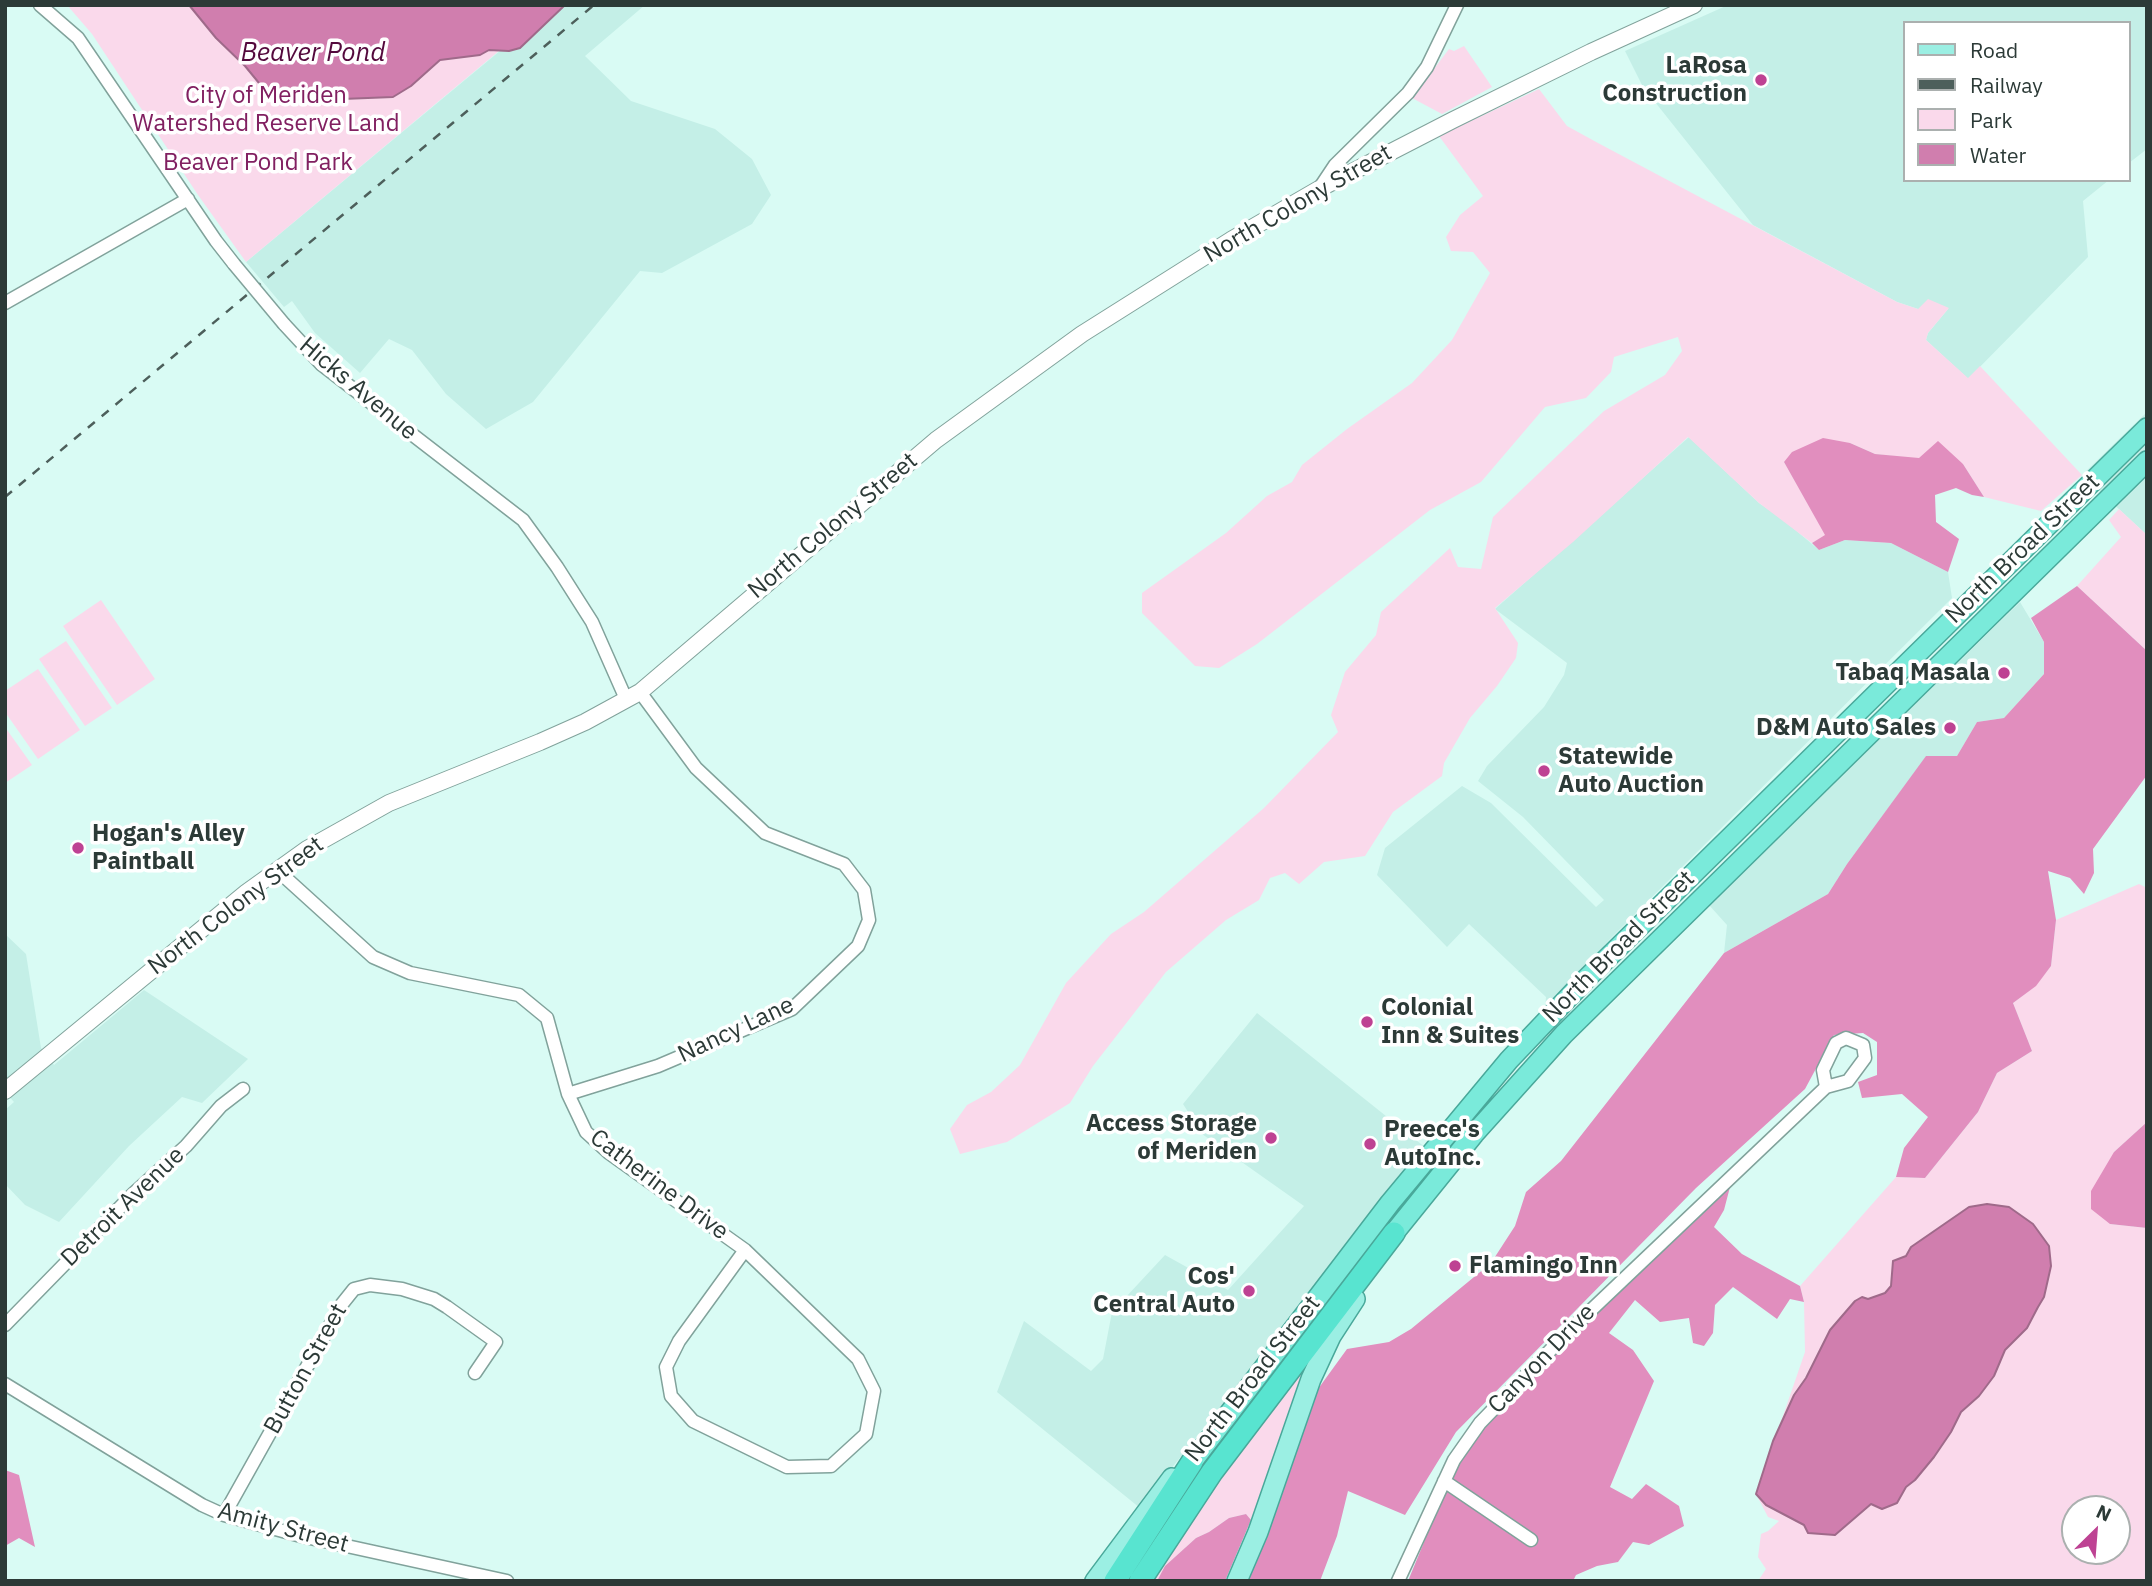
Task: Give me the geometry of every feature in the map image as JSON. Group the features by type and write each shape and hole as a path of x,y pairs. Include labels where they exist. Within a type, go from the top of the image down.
{"highway":[{"name":"North Broad Street","path":"1192,1462 1376,1220 1443,1137 1544,1022 2147,428"},
{"name":"North Broad Street","path":"1394,1233 1441,1173 1527,1073 2147,461"},
{"path":"1654,912 1671,928"},
{"path":"1140,1581 1219,1461 1394,1233"},
{"path":"1115,1581 1192,1462"}],"main road":[{"name":"North Colony Street","path":"5,1091 276,870 389,803 585,722 633,695 936,440 1082,334 1231,240 1319,189 1464,114 1694,5"},
{"name":"North Broad Street","path":"1237,1581 1255,1539 1320,1358 1342,1318 1379,1265 1394,1233"},
{"name":"North Broad Street","path":"1095,1581 1170,1479 1192,1462"}],"street":[{"name":"Hicks Avenue","path":"40,5 78,38 234,264 321,364 523,520 592,622 633,695"},
{"path":"1319,189 1335,165 1408,93 1427,67 1457,5"},
{"path":"5,303 188,200"},
{"name":"Nancy Lane","path":"568,1094 658,1066 792,1009 858,946 869,920 864,890 844,864 765,833 696,768 633,695"},
{"name":"Catherine Drive","path":"276,870 373,957 411,973 519,995 547,1018 568,1094 586,1132 609,1153 745,1250 858,1359 874,1391 866,1434 831,1466 787,1467 692,1421 671,1396 666,1367 679,1341 745,1250"},
{"name":"Canyon Drive","path":"1398,1581 1465,1442 1518,1382 1668,1234 1826,1087"},
{"name":"Detroit Avenue","path":"5,1325 134,1193 186,1146 221,1106 243,1089"},
{"name":"Button Street","path":"224,1516 347,1295 354,1289 370,1285 420,1293 447,1307 496,1342 475,1373"},
{"name":"Amity Street","path":"5,1384 224,1516 301,1536 507,1581"},
{"path":"1444,1481 1531,1539"}],"shaded area":[{"path":"565,5 645,5 585,56 631,101 715,129 752,159 771,195 752,224 662,273 640,271 533,402 486,429 446,394 412,350 389,339 360,373 315,333 292,301 284,307 246,262 501,50 510,51"},
{"path":"1728,5 2147,5 2147,149 2131,161 2131,21 1904,21 1904,182 2107,182 2083,201 2088,257 1968,379 1926,340 1928,333 1948,309 1918,309 1897,302 1753,225 1643,87 1625,51"},
{"path":"2147,412 2147,535 2082,475"},
{"name":"Statewide Auto Auction","path":"1689,437 1759,503 1819,550 1845,540 1891,543 1948,572 1952,598 1612,937 1545,1009 1546,997 1469,924 1447,947 1377,875 1385,848 1462,786 1491,803 1596,907 1604,900 1523,817 1478,781 1487,766 1544,707 1564,675 1567,663 1495,609"},
{"path":"1823,438 1850,443 1875,454 1919,458 1938,441 1963,464 1984,497 1956,488 1935,495 1936,522 1959,539 1948,572 1891,543 1845,540 1819,550 1812,543 1825,535 1784,462 1792,452"},
{"path":"2077,586 2147,651 2147,775 2093,849 2094,873 2084,894 2070,878 2048,871 2056,920 2051,966 2036,986 2013,1003 2032,1051 1997,1073 1978,1112 1925,1178 1896,1177 1904,1148 1928,1117 1902,1094 1862,1098 1858,1082 1877,1075 1877,1042 1863,1033 1834,1035 1805,1089 1696,1188 1456,1432 1405,1515 1348,1491 1337,1536 1320,1581 1248,1581 1318,1389 1347,1349 1389,1342 1411,1329 1491,1263 1515,1226 1526,1192 1561,1161 1724,953 1828,894 1926,756 1957,756 1977,722 2004,718 2044,674 2044,642 2031,618"},
{"path":"2020,602 2044,642 2044,674 2004,718 1977,722 1957,756 1926,757 1828,894 1724,953 1727,925 1709,905"},
{"path":"5,934 26,954 41,1048 54,1065 144,990 248,1059 202,1103 182,1097 129,1146 59,1222 25,1205 5,1184 5,1110 14,1102 5,1092"},
{"path":"1257,1013 1426,1148 1140,1508 997,1392 1024,1321 1091,1371 1103,1359 1112,1312 1165,1255 1228,1290 1304,1206 1202,1134 1183,1104"},
{"path":"2147,1122 2147,1228 2110,1224 2091,1209 2091,1191 2114,1152"},
{"path":"1730,1187 1724,1210 1714,1227 1742,1254 1800,1286 1804,1302 1790,1299 1777,1319 1733,1287 1715,1305 1713,1333 1704,1346 1693,1343 1689,1318 1660,1322 1635,1300 1609,1333 1633,1350 1654,1381 1610,1487 1632,1499 1646,1484 1679,1506 1684,1526 1649,1545 1633,1542 1618,1562 1597,1566 1576,1575 1573,1581 1408,1581 1450,1479 1480,1433 1560,1347 1652,1257"},
{"path":"5,1470 19,1475 35,1547 19,1538 5,1546"},
{"path":"1246,1514 1251,1520 1225,1581 1157,1581 1165,1566 1196,1538 1229,1518"}],"green space":[{"name":"City of Meriden Watershed Reserve Land","path":"67,5 554,5 246,262 198,195 92,34"},
{"path":"1464,46 1492,87 1442,114 1412,98 1449,49 1454,51"},
{"path":"1539,89 1567,126 1598,143 1897,302 1918,309 1928,299 1949,308 1928,333 1926,340 1968,378 1980,366 2082,475 2041,511 1984,497 1963,464 1875,454 1850,443 1784,462 1826,535 1812,543 1759,503 1688,437 1573,542 1495,608 1518,643 1516,658 1470,718 1444,763 1442,776 1393,812 1365,856 1324,862 1299,884 1285,873 1270,878 1259,900 1226,920 1166,972 1093,1066 1070,1103 1007,1142 960,1154 950,1129 967,1105 991,1092 1020,1065 1066,983 1111,934 1144,912 1264,808 1338,732 1331,715 1345,672 1376,635 1381,612 1450,548 1458,567 1481,569 1493,517 1604,411 1665,375 1682,351 1678,337 1614,357 1611,372 1586,398 1545,407 1481,482 1430,510 1257,644 1219,668 1195,666 1142,613 1142,593 1226,533 1267,496 1292,482 1302,465 1412,383 1452,340 1490,273 1473,252 1451,251 1446,237 1460,215 1483,196 1439,136"},
{"path":"2119,509 2147,535 2147,651 2077,586 2121,537 2109,520"},
{"path":"101,600 155,679 117,705 63,626"},
{"path":"66,641 112,708 85,726 39,659"},
{"path":"38,669 80,730 38,759 5,712 5,691"},
{"path":"5,727 32,765 5,783"},
{"path":"2139,884 2147,888 2147,1122 2114,1152 2110,1224 2147,1228 2147,1581 1758,1581 1766,1569 1758,1557 1761,1534 1779,1521 1768,1517 1756,1494 1805,1352 1804,1302 1800,1286 1896,1177 1925,1178 1978,1112 1997,1073 2032,1051 2013,1003 2035,986 2051,966 2056,920"},
{"path":"1306,1362 1312,1364 1251,1520 1246,1514 1229,1518 1196,1538 1165,1566 1157,1581 1149,1581 1180,1532"}],"water":[{"name":"Beaver Pond","path":"189,5 565,5 520,48 509,51 489,50 480,55 440,60 411,86 393,97 292,101 277,99 268,94"},
{"path":"1987,1204 2009,1207 2033,1224 2049,1246 2051,1266 2044,1297 2027,1328 2005,1350 1994,1376 1979,1396 1961,1412 1934,1457 1906,1487 1897,1503 1882,1509 1871,1504 1835,1535 1808,1533 1804,1525 1766,1505 1756,1494 1773,1441 1794,1395 1806,1378 1830,1330 1855,1301 1885,1293 1891,1286 1893,1261 1906,1256 1911,1247 1969,1207"}],"railway":[{"path":"5,497 594,5"}],"place":[{"name":"LaRosa Construction","path":"1761,80"},
{"name":"Tabaq Masala","path":"2004,673"},
{"name":"D&M Auto Sales","path":"1950,728"},
{"name":"Statewide Auto Auction","path":"1544,771"},
{"name":"Hogan's Alley Paintball","path":"78,848"},
{"name":"Colonial Inn & Suites","path":"1367,1022"},
{"name":"Access Storage of Meriden","path":"1271,1138"},
{"name":"Preece's AutoInc.","path":"1370,1144"},
{"name":"Flamingo Inn","path":"1455,1266"},
{"name":"Cos' Central Auto","path":"1249,1291"}],"park label":[{"name":"Beaver Pond Park","path":"258,163"}]}
